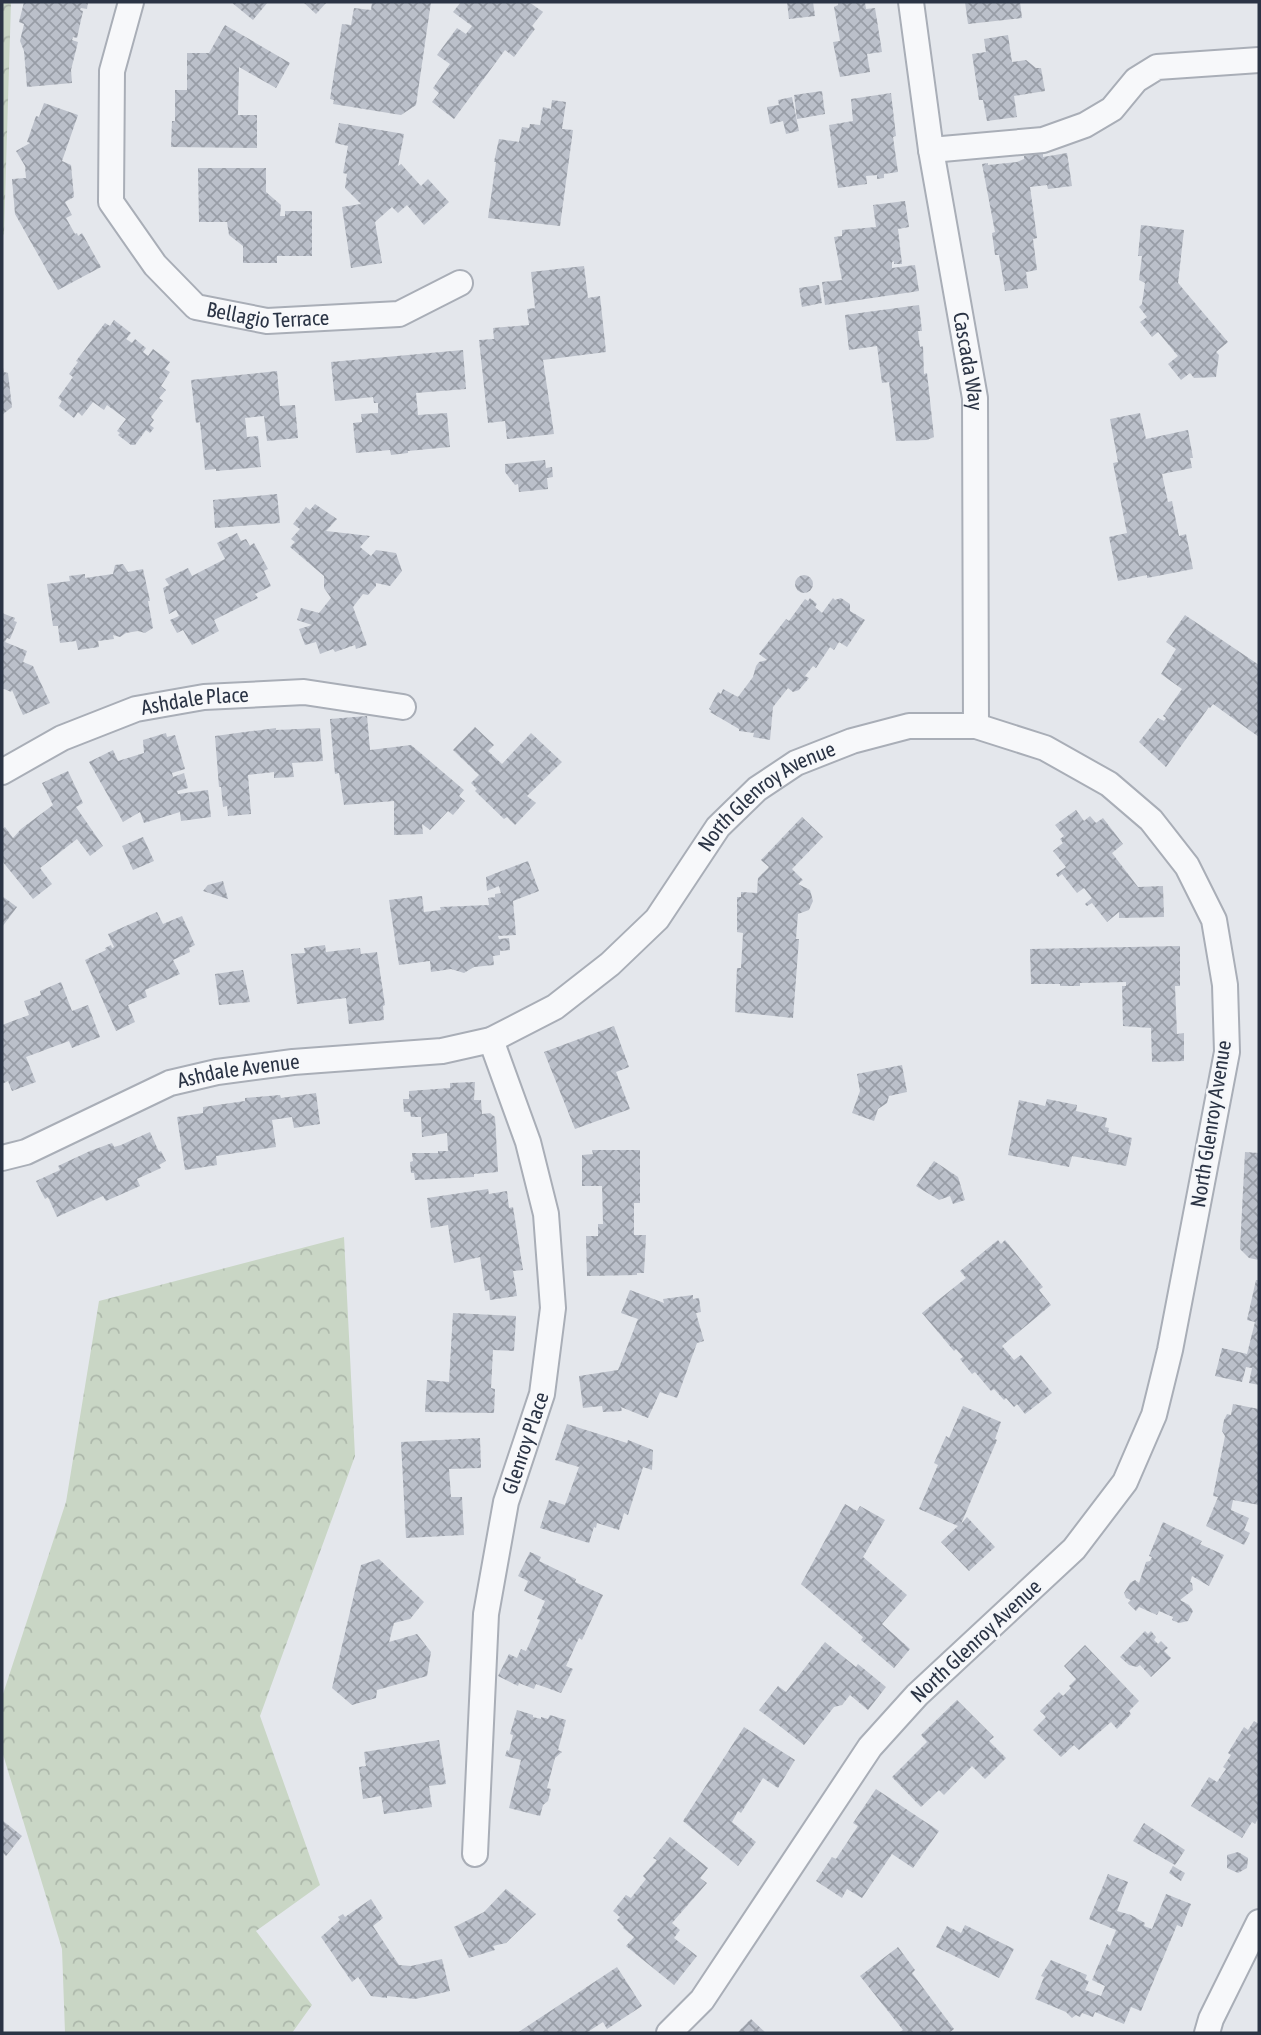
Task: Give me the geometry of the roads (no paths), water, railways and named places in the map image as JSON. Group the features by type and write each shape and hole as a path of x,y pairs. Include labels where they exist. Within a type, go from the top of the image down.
{"street":[{"name":"Bellagio Terrace","path":"131,2 112,71 111,202 155,265 196,306 267,321 399,314 460,283"},
{"name":"Cascada Way","path":"911,2 931,150 975,398 976,726"},
{"path":"931,150 1043,140 1085,125 1112,109 1136,80 1157,67 1259,60"},
{"name":"Ashdale Place","path":"2,772 62,738 136,709 204,697 304,692 403,707"},
{"name":"North Glenroy Avenue","path":"491,1040 555,1007 610,964 657,919 718,827 757,789 796,763 852,741 909,726 976,726 1045,748 1109,784 1151,820 1187,866 1214,920 1225,985 1227,1052 1170,1350 1154,1415 1125,1482 1073,1549 917,1695 870,1747 702,2000 669,2033"},
{"name":"Ashdale Avenue","path":"2,1158 26,1152 170,1083 217,1072 293,1062 442,1051 491,1040"},
{"name":"Glenroy Place","path":"475,1853 486,1614 506,1502 542,1394 553,1308 546,1214 528,1142 491,1040"},
{"path":"1207,2033 1211,2019 1259,1922"}]}
